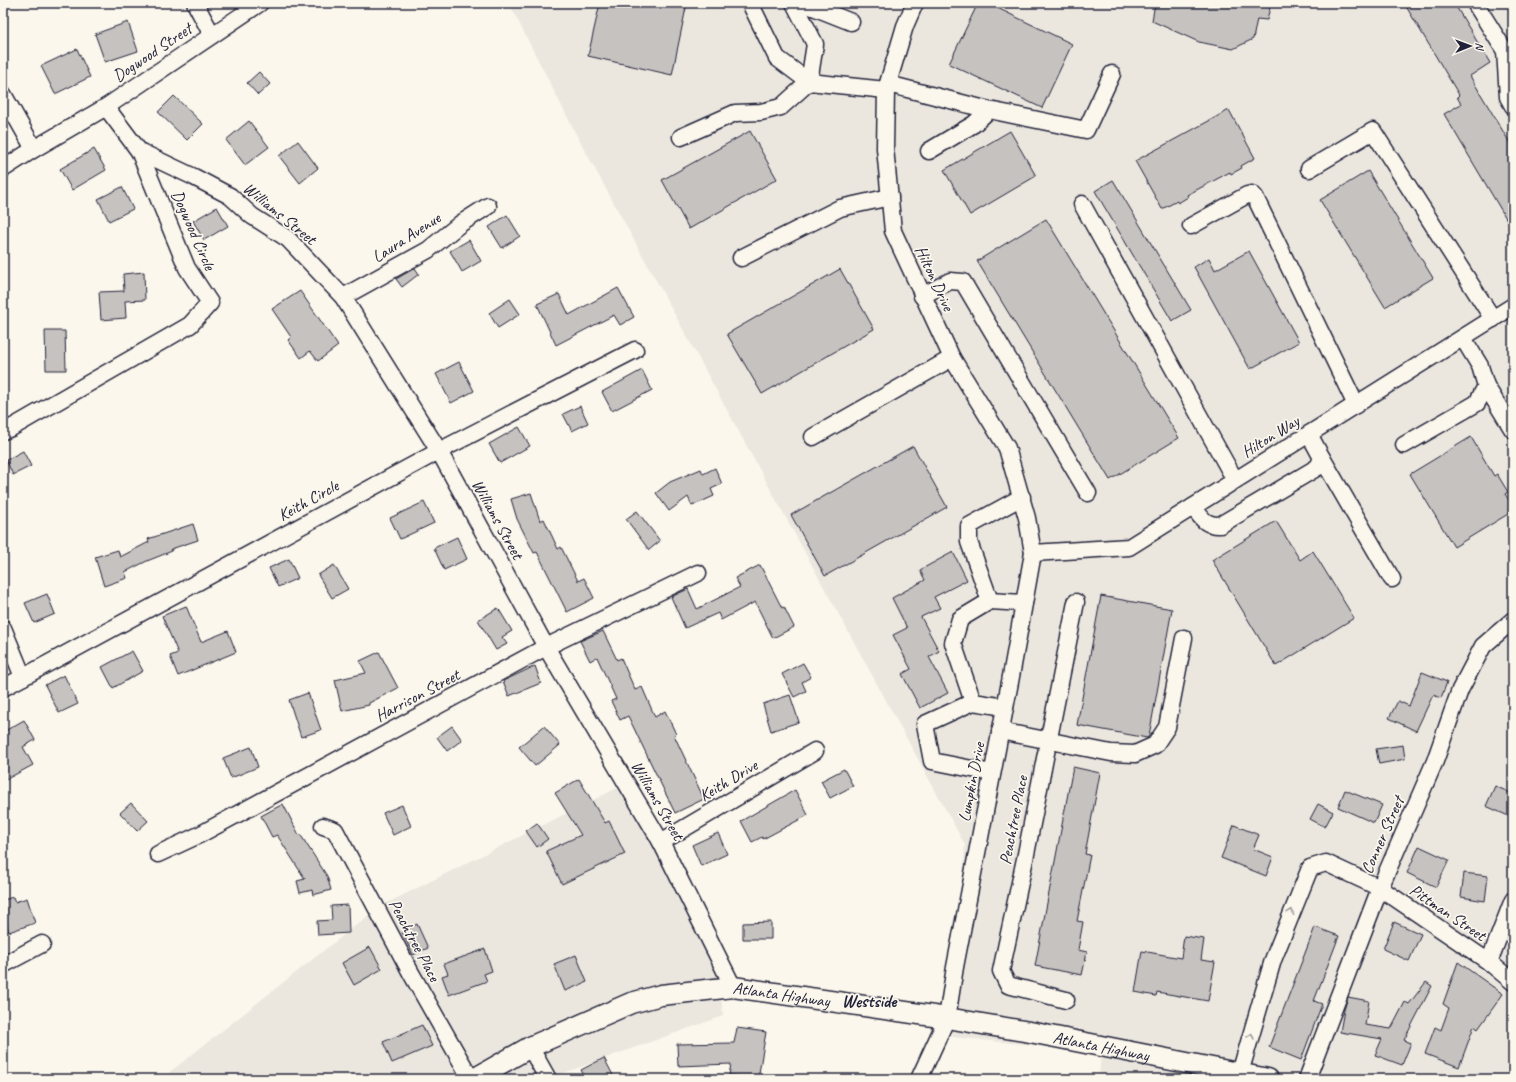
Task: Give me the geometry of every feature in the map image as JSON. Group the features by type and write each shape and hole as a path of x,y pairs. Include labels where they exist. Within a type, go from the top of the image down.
{"main road":[{"name":"Atlanta Highway","path":"474,1079 530,1047 631,1003 661,995 733,987 947,1018 1072,1040 1268,1079"}],"street":[{"path":"195,3 212,35"},
{"name":"Dogwood Street","path":"106,106 260,3"},
{"path":"750,3 777,58 809,82 887,87 1086,130 1112,74"},
{"path":"681,136 735,113 761,112 781,107 809,82 815,44 794,3"},
{"path":"803,3 851,22"},
{"name":"Hilton Drive","path":"915,3 905,26 887,87 885,148 893,231 952,358 1007,448 1022,497 1033,553"},
{"path":"1475,3 1505,51 1508,97 1513,106"},
{"path":"3,94 34,149"},
{"path":"3,169 106,106"},
{"name":"Dogwood Circle","path":"3,431 11,428 190,325 210,303 187,268 140,151 106,106"},
{"path":"928,151 974,124 989,110"},
{"path":"1309,169 1373,131 1493,319"},
{"name":"Williams Street","path":"140,151 230,196 252,216 288,239 344,297 439,451 546,647 661,842 733,987"},
{"path":"1191,226 1247,194 1252,194 1356,405"},
{"path":"741,258 840,208 890,197"},
{"path":"1082,204 1235,480"},
{"name":"Laura Avenue","path":"344,297 428,250 460,224 488,206"},
{"path":"922,296 950,281 963,282 1088,492"},
{"name":"Hilton Way","path":"1033,553 1129,547 1513,306"},
{"path":"1463,338 1480,366 1486,386 1513,430"},
{"name":"Keith Circle","path":"3,688 439,451 635,350"},
{"path":"813,437 952,358"},
{"path":"1404,445 1476,403 1486,386"},
{"path":"1309,434 1392,578"},
{"path":"1193,507 1204,521 1212,526 1220,525 1318,467 1322,458"},
{"path":"990,601 969,542 969,526 1022,497"},
{"name":"Lumpkin Drive","path":"919,1079 947,1018 955,967 1033,553"},
{"name":"Harrison Street","path":"158,854 206,831 546,647 698,573"},
{"path":"973,702 953,643 960,620 990,601 1024,603"},
{"name":"Peachtree Place","path":"1066,1000 1008,986 1001,971 1025,859 1076,602"},
{"name":"Conner Street","path":"1307,1079 1380,888 1435,761 1460,690 1483,646 1513,620"},
{"path":"3,628 23,677"},
{"path":"1000,731 1111,753 1135,754 1155,745 1167,728 1184,638"},
{"path":"992,773 932,761 925,724 973,702 1005,707"},
{"name":"Keith Drive","path":"661,842 815,751"},
{"name":"Peachtree Place","path":"323,826 335,830 411,974 471,1079"},
{"name":"Pittman Street","path":"1240,1073 1273,960 1310,868 1326,863 1380,888 1489,962 1513,982"},
{"path":"1489,962 1513,900"},
{"path":"3,965 42,944"},
{"path":"530,1047 548,1079"}],"shaded area":[{"path":"509,3 1513,3 1513,1079 1099,1079 1101,1052 952,1037 965,845 576,134"},
{"path":"633,780 717,956 723,1016 547,1079 161,1079 379,907"}],"building":[{"path":"600,3 687,3 672,75 588,56"},
{"path":"978,3 987,3 1072,44 1042,108 949,64"},
{"path":"1155,3 1271,3 1267,20 1257,19 1253,39 1233,49 1199,42 1152,21"},
{"path":"1404,3 1454,3 1490,63 1470,76 1513,148 1513,230 1444,114 1461,104 1457,97 1459,95"},
{"path":"128,22 138,51 105,62 95,34"},
{"path":"77,49 90,77 55,94 41,66"},
{"path":"259,72 270,84 258,95 247,83"},
{"path":"174,96 203,124 187,140 158,112"},
{"path":"1229,110 1255,158 1241,166 1242,168 1231,174 1230,172 1187,195 1188,197 1178,203 1177,201 1162,209 1135,161"},
{"path":"249,121 269,147 245,165 226,140"},
{"path":"750,131 777,179 689,229 662,180"},
{"path":"1010,131 1036,176 970,215 944,170"},
{"path":"298,141 318,168 300,183 279,156"},
{"path":"94,149 106,170 72,190 60,169"},
{"path":"1368,171 1433,278 1385,307 1320,200"},
{"path":"1113,180 1191,310 1172,321 1095,191"},
{"path":"122,187 133,209 109,221 98,199"},
{"path":"217,207 228,226 204,240 193,221"},
{"path":"507,215 520,236 502,248 489,227"},
{"path":"1046,219 1179,438 1110,480 977,261"},
{"path":"469,240 481,261 462,272 450,251"},
{"path":"1249,251 1299,342 1250,369 1194,267 1209,258 1215,270"},
{"path":"415,268 419,274 402,287 396,279"},
{"path":"840,269 874,329 762,394 727,334"},
{"path":"144,272 145,300 125,301 126,318 101,320 99,292 124,291 123,274"},
{"path":"618,288 634,317 620,325 614,315 556,345 537,304 559,294 569,315"},
{"path":"300,291 338,346 318,361 310,351 301,358 288,340 291,337 272,309"},
{"path":"510,299 520,314 498,328 489,313"},
{"path":"45,331 65,331 66,370 46,370"},
{"path":"459,362 474,391 451,403 436,374"},
{"path":"642,370 652,390 612,411 602,392"},
{"path":"580,406 588,423 572,431 563,414"},
{"path":"519,427 530,446 500,463 489,444"},
{"path":"1471,437 1494,476 1497,474 1508,492 1505,494 1513,506 1513,511 1454,547 1410,474"},
{"path":"913,446 947,507 825,576 791,515"},
{"path":"23,451 31,466 13,475 6,460"},
{"path":"715,468 722,484 711,489 714,496 692,506 688,497 669,511 656,493 670,482 701,469 703,474"},
{"path":"531,493 540,521 544,519 558,549 561,547 578,581 584,578 594,598 567,612 537,552 534,553 517,519 511,499"},
{"path":"424,502 434,523 400,539 390,518"},
{"path":"637,511 660,541 649,550 626,519"},
{"path":"1276,521 1300,560 1313,551 1354,618 1276,666 1212,560"},
{"path":"193,524 198,540 171,549 172,551 125,572 127,578 104,586 95,557 118,550 120,557 149,542 148,539"},
{"path":"457,537 467,559 444,570 434,548"},
{"path":"953,552 967,580 934,597 940,608 921,617 939,651 929,657 948,693 920,708 902,674 911,669 893,635 907,628 892,598 925,580 920,570"},
{"path":"289,559 298,578 278,587 269,568"},
{"path":"334,565 348,589 332,598 318,575"},
{"path":"760,565 782,608 784,607 794,627 773,638 755,602 721,620 718,613 685,628 671,597 688,589 697,609 740,587 735,578"},
{"path":"47,594 55,614 34,623 25,603"},
{"path":"1101,596 1172,609 1149,736 1147,738 1077,725"},
{"path":"186,606 201,642 228,631 236,652 178,676 170,656 178,653 162,616"},
{"path":"498,608 512,631 502,637 507,644 496,650 478,620"},
{"path":"603,631 617,660 621,658 635,690 642,687 655,717 665,711 676,734 674,735 704,799 675,813 628,716 620,720 611,701 616,699 597,657 590,661 580,641"},
{"path":"132,651 143,671 113,688 102,667"},
{"path":"379,652 398,688 369,703 369,705 342,711 335,680 366,673 360,661"},
{"path":"803,663 811,677 802,682 806,691 794,697 782,674"},
{"path":"535,666 541,683 509,696 503,681"},
{"path":"1422,672 1447,682 1441,698 1433,695 1416,731 1389,718 1398,701 1409,706"},
{"path":"64,675 78,704 59,713 45,685"},
{"path":"308,693 321,730 301,737 289,700"},
{"path":"790,695 799,722 771,731 763,704"},
{"path":"24,720 35,740 23,747 33,765 3,781 3,732"},
{"path":"452,726 462,740 447,751 437,737"},
{"path":"544,726 560,745 535,766 519,747"},
{"path":"1403,745 1405,759 1379,764 1376,749"},
{"path":"251,747 258,767 231,778 223,758"},
{"path":"1073,767 1100,773 1085,854 1090,855 1077,921 1083,922 1078,950 1087,952 1082,975 1035,966"},
{"path":"844,769 853,786 830,798 821,781"},
{"path":"579,779 605,823 609,821 625,854 562,884 546,851 581,835 555,793"},
{"path":"1495,786 1513,794 1513,818 1486,806"},
{"path":"795,790 808,815 763,839 762,837 752,842 741,821"},
{"path":"1345,790 1382,805 1374,823 1338,807"},
{"path":"131,803 148,821 137,831 120,813"},
{"path":"283,804 299,835 300,834 327,876 331,890 313,895 312,890 300,893 297,881 305,879 277,835 272,837 261,816"},
{"path":"1318,804 1333,812 1325,827 1310,819"},
{"path":"402,805 411,826 393,835 383,813"},
{"path":"537,823 548,839 537,847 526,831"},
{"path":"1234,825 1259,835 1253,849 1273,857 1266,876 1221,858"},
{"path":"718,833 727,854 701,866 692,845"},
{"path":"1419,846 1449,860 1436,887 1407,873"},
{"path":"1464,873 1488,876 1485,901 1461,897"},
{"path":"13,897 15,902 27,898 35,923 9,932 3,913 3,900"},
{"path":"348,905 349,933 318,935 317,921 332,920 331,906"},
{"path":"771,922 771,939 743,939 743,923"},
{"path":"1394,922 1421,934 1409,961 1383,949"},
{"path":"417,924 428,948 413,955 402,932"},
{"path":"1315,927 1339,936 1314,1001 1322,1004 1301,1060 1269,1047"},
{"path":"1184,936 1204,939 1201,960 1215,962 1208,1001 1157,992 1156,996 1135,992 1142,951 1181,958"},
{"path":"370,947 382,969 354,985 342,963"},
{"path":"485,949 492,971 484,974 487,981 449,995 442,976 448,974 444,964"},
{"path":"576,955 587,982 565,991 554,964"},
{"path":"1458,962 1503,994 1478,1029 1474,1026 1459,1067 1425,1054 1435,1027 1441,1030 1449,1008 1443,1004"},
{"path":"1426,982 1432,986 1404,1040 1411,1043 1402,1065 1375,1055 1382,1039 1340,1032 1348,997 1369,1001 1365,1025 1391,1029 1405,1002 1409,1004"},
{"path":"422,1025 432,1046 392,1063 383,1042"},
{"path":"737,1028 766,1032 758,1079 729,1075 731,1064 678,1066 677,1044 734,1043"},
{"path":"604,1058 615,1079 586,1079 581,1070"}],"district":[{"name":"Westside","path":"869,1001"}]}
